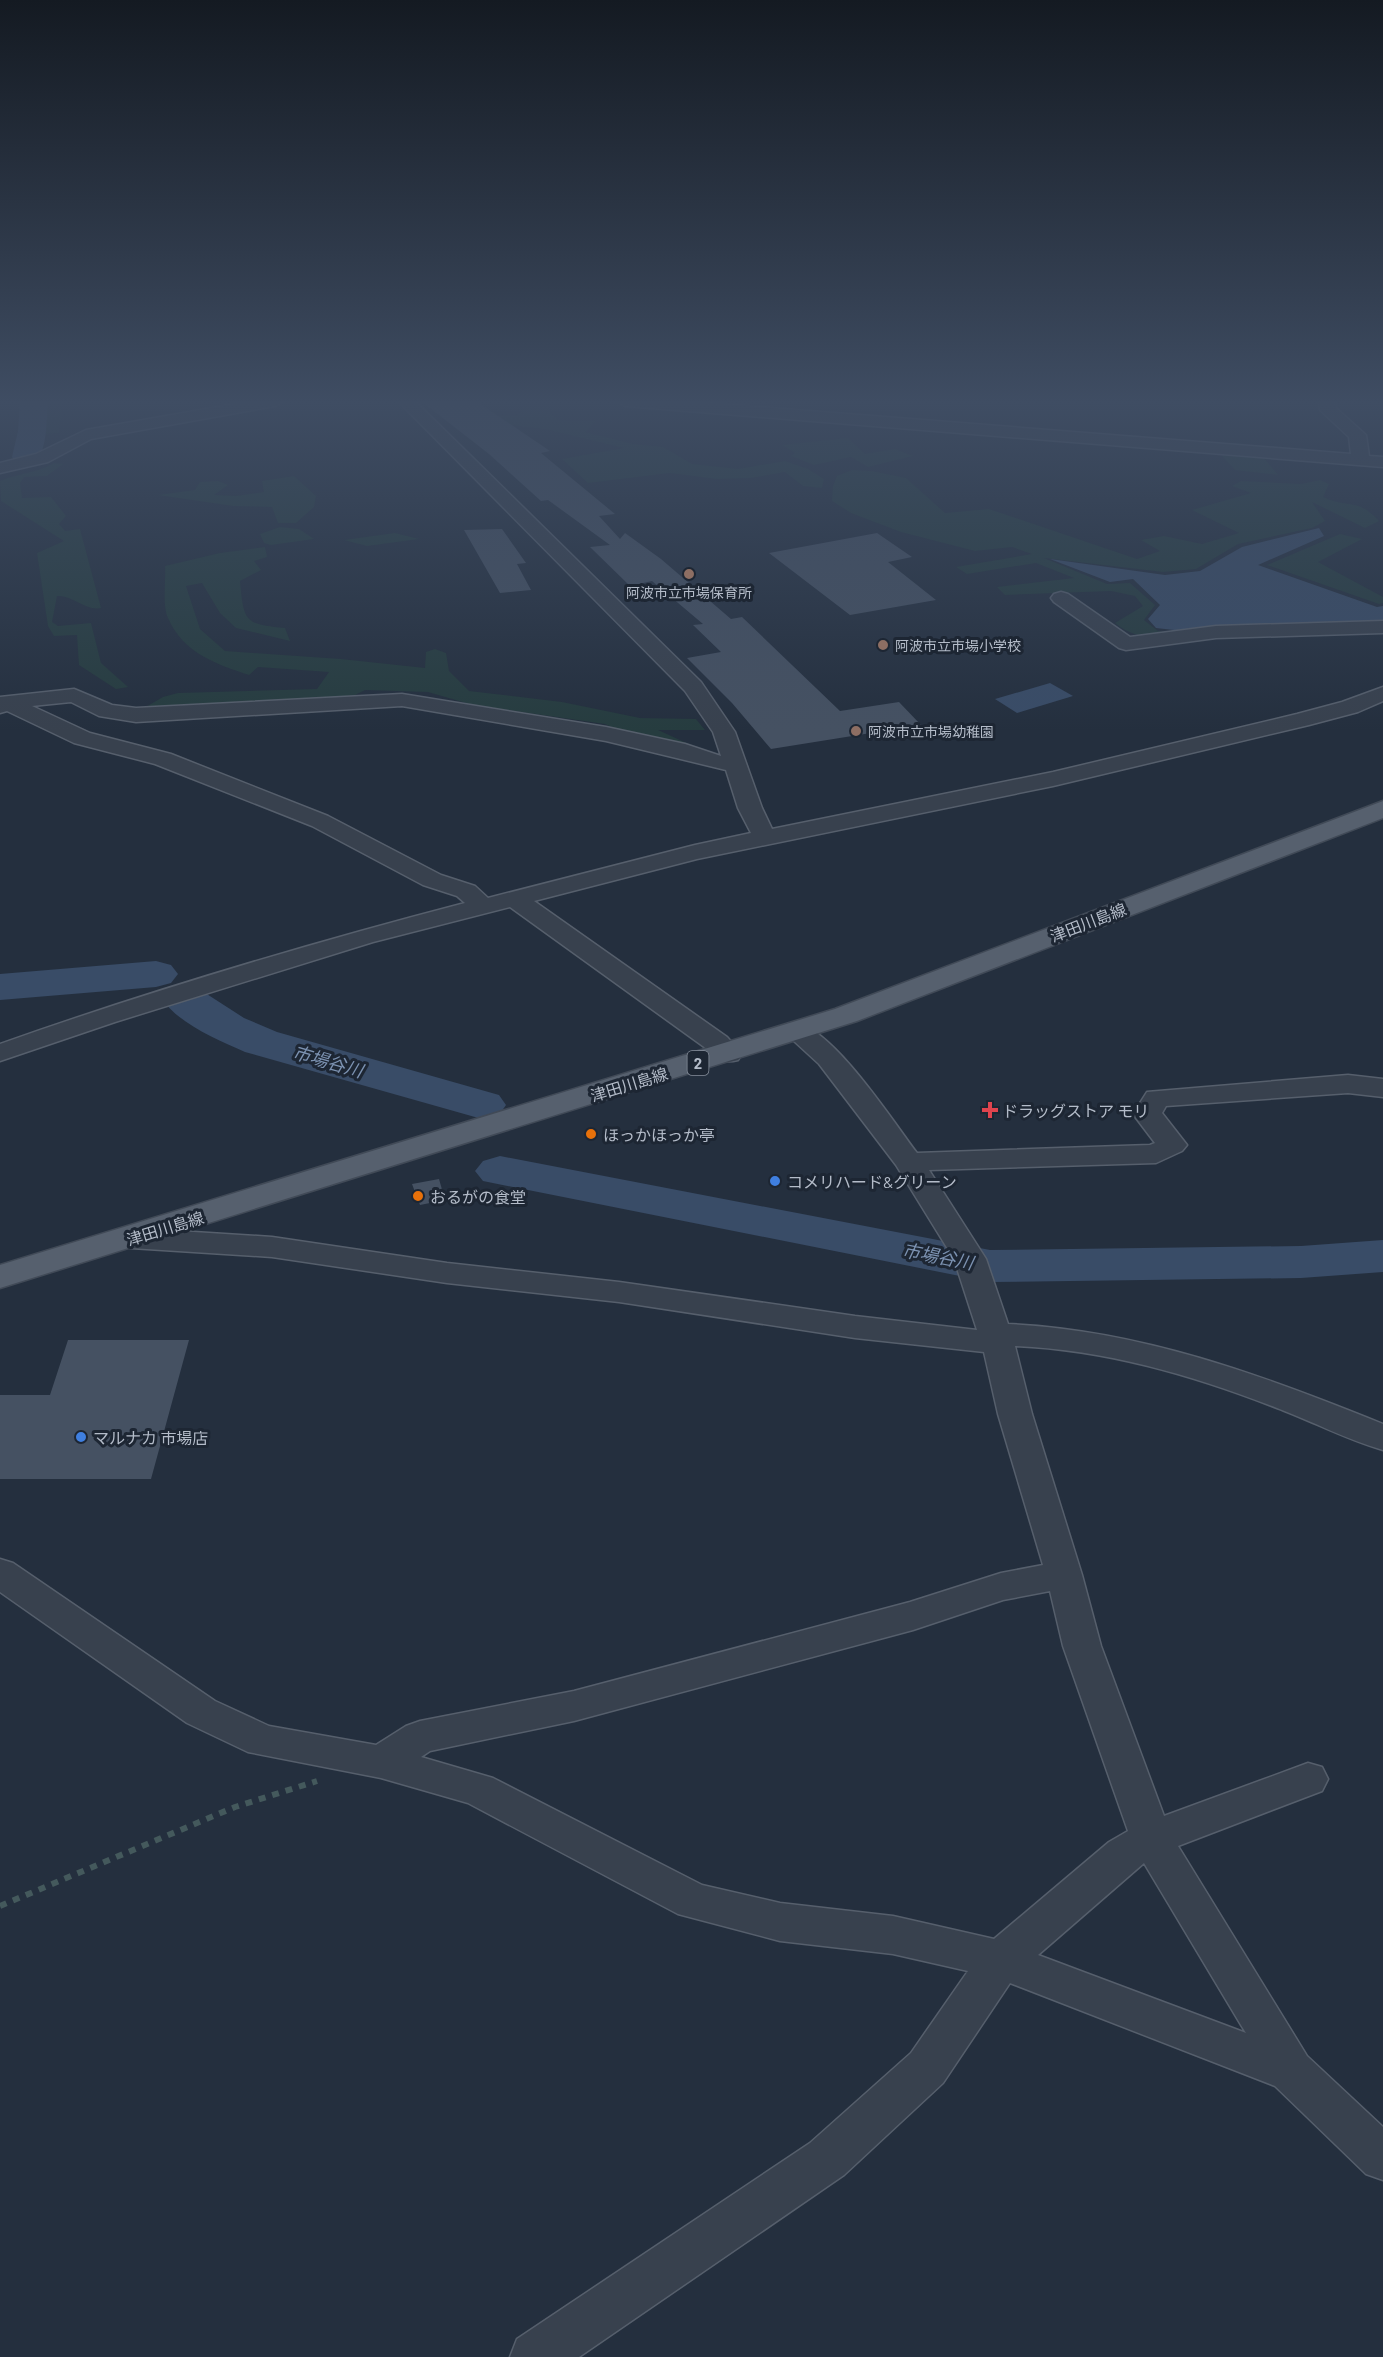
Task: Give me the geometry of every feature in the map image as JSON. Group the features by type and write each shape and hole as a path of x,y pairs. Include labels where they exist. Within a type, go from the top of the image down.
{"main road":[{"name":"津田川島線","path":"0,1277 728,1054 846,1015 1383,809"}],"street":[{"path":"516,511 693,687 724,732 750,808 765,838"},
{"path":"1061,598 1126,644 1216,632 1383,627"},
{"path":"0,1053 105,1016 353,940 516,900 695,852 1053,779 1311,717 1350,706 1383,693"},
{"path":"3,702 74,695 106,711 136,715 402,700 606,734 677,749 717,762 735,764"},
{"path":"3,702 82,738 163,759 320,820 432,880 466,891 484,908"},
{"path":"516,900 611,970 717,1043 728,1054"},
{"path":"797,1030 829,1058 909,1162 972,1263 997,1339 1015,1414 1064,1575 1082,1646 1151,1838 1257,2011 1291,2072 1383,2158"},
{"path":"909,1162 1156,1154 1172,1145 1147,1114 1157,1098 1347,1084 1383,1088"},
{"path":"131,1238 272,1247 447,1273 619,1292 855,1327 997,1339 1058,1337 1192,1365 1287,1397 1383,1438"},
{"path":"0,1573 201,1712 262,1741 381,1762 479,1790 693,1901 780,1922 893,1935 1001,1960 1291,2072"},
{"path":"381,1762 420,1737 574,1706 913,1616 1001,1587 1064,1575"},
{"path":"535,2357 827,2159 927,2068 1001,1960 1124,1854 1151,1838 1308,1779"}],"path":[{"path":"0,1906 235,1807 325,1779"}],"green space":[{"path":"17,511 62,511 66,516 59,524 65,531 80,529 101,608 90,607 63,596 57,596 52,622 58,626 91,623 101,663 128,687 116,689 79,665 77,635 54,636 48,626 37,553 64,541"},
{"path":"273,511 310,511 296,523 278,523"},
{"path":"848,511 943,511 945,513 995,511 1137,559 1160,551 1141,540 1164,536 1202,544 1239,533 1194,511 1318,511 1325,521 1312,528 1238,544 1196,569 1163,572 1044,558 1107,584 1130,583 1155,605 1144,620 1158,631 1181,634 1146,636 1131,633 1115,623 1143,606 1135,596 1111,591 1005,595 997,587 1074,578 1036,563 967,574 956,567 1032,554 1012,547 975,551 901,532"},
{"path":"1330,511 1367,511 1379,521 1365,528"},
{"path":"280,527 299,529 314,539 271,545 264,543 260,534"},
{"path":"395,533 419,539 367,546 344,540"},
{"path":"1340,534 1362,539 1318,562 1383,597 1383,603 1379,604 1267,565"},
{"path":"265,547 267,557 254,561 261,570 240,581 245,613 261,625 285,628 290,641 236,628 220,613 202,583 186,586 200,629 225,651 341,659 425,668 426,652 435,649 446,653 449,671 469,691 562,702 640,718 696,719 705,730 658,730 715,756 626,734 605,724 473,705 428,692 365,690 351,697 144,708 163,697 178,693 317,689 329,672 258,667 249,675 202,656 182,640 166,613 165,566 220,553"}],"water":[{"path":"1319,528 1324,536 1258,565 1377,607 1383,606 1383,623 1183,631 1156,628 1148,619 1160,605 1133,579 1110,582 1050,559 1165,575 1200,571 1242,547"},
{"path":"1050,683 1073,696 1017,713 995,699"}],"building":[{"path":"563,511 611,511 615,514 599,516 620,539 625,533 661,559 731,619 742,617 840,711 899,702 921,725 771,749 732,703 687,658 721,652 693,625 703,624 652,581 630,586 590,547 610,545"},
{"path":"502,529 526,563 517,564 531,590 500,593 464,530"},
{"path":"877,533 912,557 888,562 936,600 850,615 769,553"},
{"path":"439,1179 445,1200 420,1205 412,1184"},
{"name":"マルナカ 市場店","path":"68,1340 189,1340 151,1479 0,1479 0,1395 50,1395"}],"waterway":[{"name":"市場谷川","path":"0,987 156,974"},
{"name":"市場谷川","path":"183,998 228,1028 261,1042 482,1105"},
{"name":"市場谷川","path":"500,1171 990,1266 1301,1262 1383,1256"}],"place":[{"name":"阿波市立市場保育所","path":"689,574"},
{"name":"阿波市立市場小学校","path":"883,645"},
{"name":"阿波市立市場幼稚園","path":"856,731"},
{"name":"ドラッグストア モリ","path":"990,1110"},
{"name":"ほっかほっか亭","path":"591,1134"},
{"name":"コメリハード&グリーン","path":"775,1181"},
{"name":"おるがの食堂","path":"418,1196"},
{"name":"マルナカ 市場店","path":"81,1437"}]}
